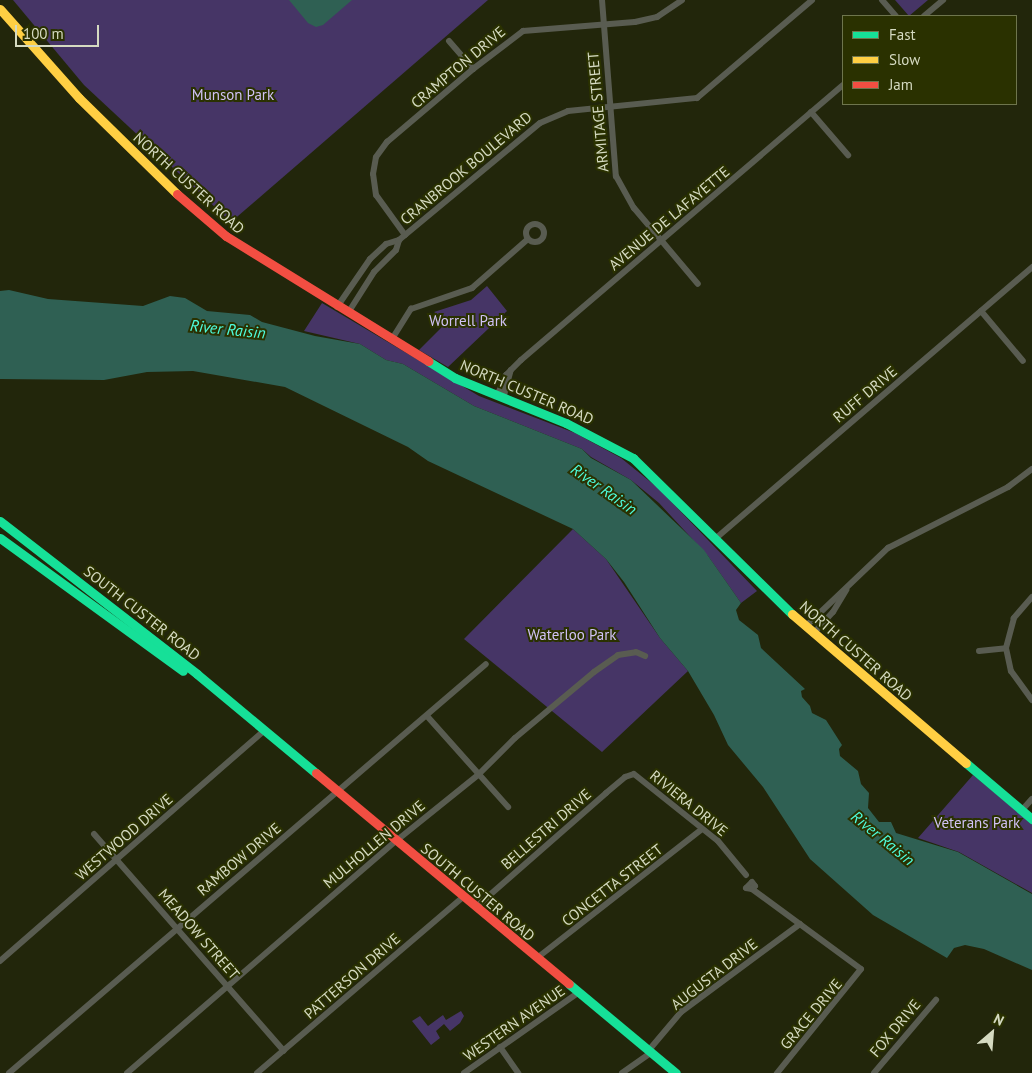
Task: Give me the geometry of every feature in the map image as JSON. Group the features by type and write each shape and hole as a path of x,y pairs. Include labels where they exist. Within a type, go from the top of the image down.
{"street":[{"name":"ARMITAGE STREET","path":"602,0 614,164 620,185 627,200 698,284"},
{"name":"CRAMPTON DRIVE","path":"406,235 376,195 373,174 376,158 387,142 473,68 524,31 657,17 682,0"},
{"name":"CRANBROOK BOULEVARD","path":"338,307 370,259 386,244 399,240 406,235 548,118 568,111 697,98 812,0"},
{"path":"882,0 895,15"},
{"path":"925,15 943,0"},
{"name":"NORTH CUSTER ROAD","path":"0,9 78,98 196,212 241,248 455,378 601,439 633,458 805,627 1032,819"},
{"path":"449,41 473,68"},
{"name":"AVENUE DE LAFAYETTE","path":"500,398 511,370 842,86"},
{"path":"811,112 848,155"},
{"path":"392,339 411,309 472,288 528,239"},
{"name":"CRANBROOK BOULEVARD","path":"348,313 374,272 396,250 399,240"},
{"name":"RUFF DRIVE","path":"715,539 1032,267"},
{"path":"981,311 1023,361"},
{"path":"805,627 888,548 1008,487 1032,469"},
{"name":"SOUTH CUSTER ROAD","path":"0,521 141,629 676,1073"},
{"name":"SOUTH CUSTER ROAD","path":"0,538 264,731"},
{"path":"813,634 833,612 846,590"},
{"path":"1031,698 1011,671 1006,648 1014,618 1032,598"},
{"path":"979,651 1006,648"},
{"name":"MULHOLLEN DRIVE","path":"127,1073 396,841 478,775 515,738 609,660 625,653 645,656"},
{"name":"RAMBOW DRIVE","path":"9,1073 486,664"},
{"path":"427,716 508,807"},
{"name":"WESTWOOD DRIVE","path":"0,961 264,731"},
{"name":"RIVIERA DRIVE","path":"634,774 701,830 718,841 746,874"},
{"name":"BELLESTRI DRIVE","path":"476,907 606,792 625,777 634,774"},
{"path":"1022,810 1032,798"},
{"name":"CONCETTA STREET","path":"537,958 701,830"},
{"name":"MEADOW STREET","path":"94,834 284,1051"},
{"path":"752,889 800,924"},
{"name":"PATTERSON DRIVE","path":"257,1073 463,897"},
{"name":"GRACE DRIVE","path":"777,1073 861,970 800,924"},
{"name":"AUGUSTA DRIVE","path":"622,1073 651,1051 680,1012 800,924"},
{"name":"WESTERN AVENUE","path":"464,1073 578,993"},
{"name":"FOX DRIVE","path":"874,1073 936,1000"},
{"path":"500,1047 518,1073"}],"green space":[{"name":"Munson Park","path":"13,0 488,0 231,222 84,85"},
{"path":"895,0 928,0 910,15"},
{"name":"Worrell Park","path":"487,286 507,311 448,367 419,350 448,321 434,312 471,300"},
{"path":"322,303 479,396 575,433 621,458 658,488 757,591 741,603 708,556 659,503 631,480 591,457 582,449 474,406 403,364 386,360 360,344 304,331"},
{"name":"Waterloo Park","path":"573,529 606,559 660,638 688,671 602,752 464,639"},
{"name":"Veterans Park","path":"973,775 1032,824 1032,893 959,852 918,838"},
{"path":"461,1011 464,1016 460,1023 450,1031 444,1024 436,1031 440,1038 431,1045 412,1021 420,1016 428,1026 443,1015 446,1020"}],"water":[{"path":"289,0 352,0 323,25 316,27 308,23"},
{"name":"River Raisin","path":"9,290 48,299 143,306 170,296 185,298 207,311 250,315 262,322 315,336 360,344 386,360 403,364 474,406 582,449 591,458 631,480 704,550 741,603 736,610 739,620 758,635 761,648 805,689 801,691 802,697 810,706 812,713 826,720 842,745 839,749 840,756 858,771 861,784 869,793 868,808 879,822 891,822 896,833 958,852 1032,894 1032,970 984,949 965,945 954,948 947,958 873,915 810,859 763,787 728,745 714,715 688,671 660,638 624,582 606,559 573,529 428,461 408,447 285,387 193,371 147,372 104,380 0,379 0,291"}],"traffic: fast":[{"path":"428,361 455,378 566,423 633,458 792,614"},
{"path":"0,521 197,674 316,773"},
{"path":"0,538 183,671"},
{"path":"966,763 1032,819"},
{"path":"569,984 676,1073"}],"traffic: slow":[{"path":"0,9 79,98 177,194"},
{"path":"792,614 966,763"}],"traffic: jam":[{"path":"177,194 226,236 428,361"},
{"path":"316,773 569,984"}]}
